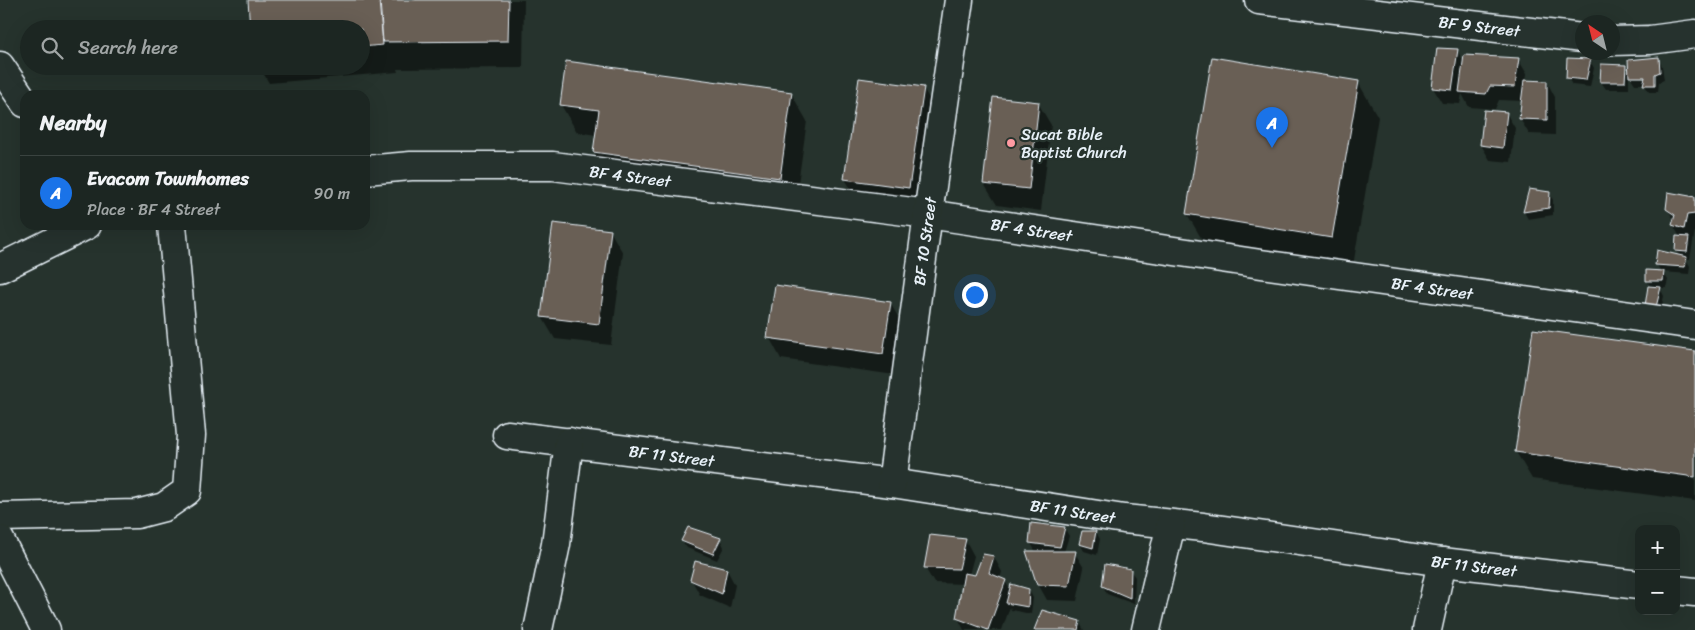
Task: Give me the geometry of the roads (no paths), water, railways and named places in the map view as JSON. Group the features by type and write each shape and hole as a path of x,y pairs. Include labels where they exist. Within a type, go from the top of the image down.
{"street":[{"name":"BF 10 Street","path":"892,483 959,0"},
{"name":"BF 9 Street","path":"1259,0 1575,37"},
{"path":"1620,41 1650,40 1695,34"},
{"path":"0,66 20,96"},
{"name":"BF 4 Street","path":"370,170 411,166 553,166 928,214 1261,264 1695,325"},
{"path":"0,268 77,230"},
{"path":"0,517 137,514 164,507 187,491 191,435 172,230"},
{"name":"BF 11 Street","path":"507,435 892,483 1124,519 1442,562 1635,585"},
{"path":"538,630 556,544 569,442"},
{"path":"1146,630 1171,524"},
{"path":"0,540 46,630"},
{"path":"1427,630 1442,562"},
{"path":"1680,590 1695,592"}],"place":[{"name":"Sucat Bible Baptist Church","path":"1011,143"},
{"name":"Evacom Townhomes","path":"1272,148"}]}
